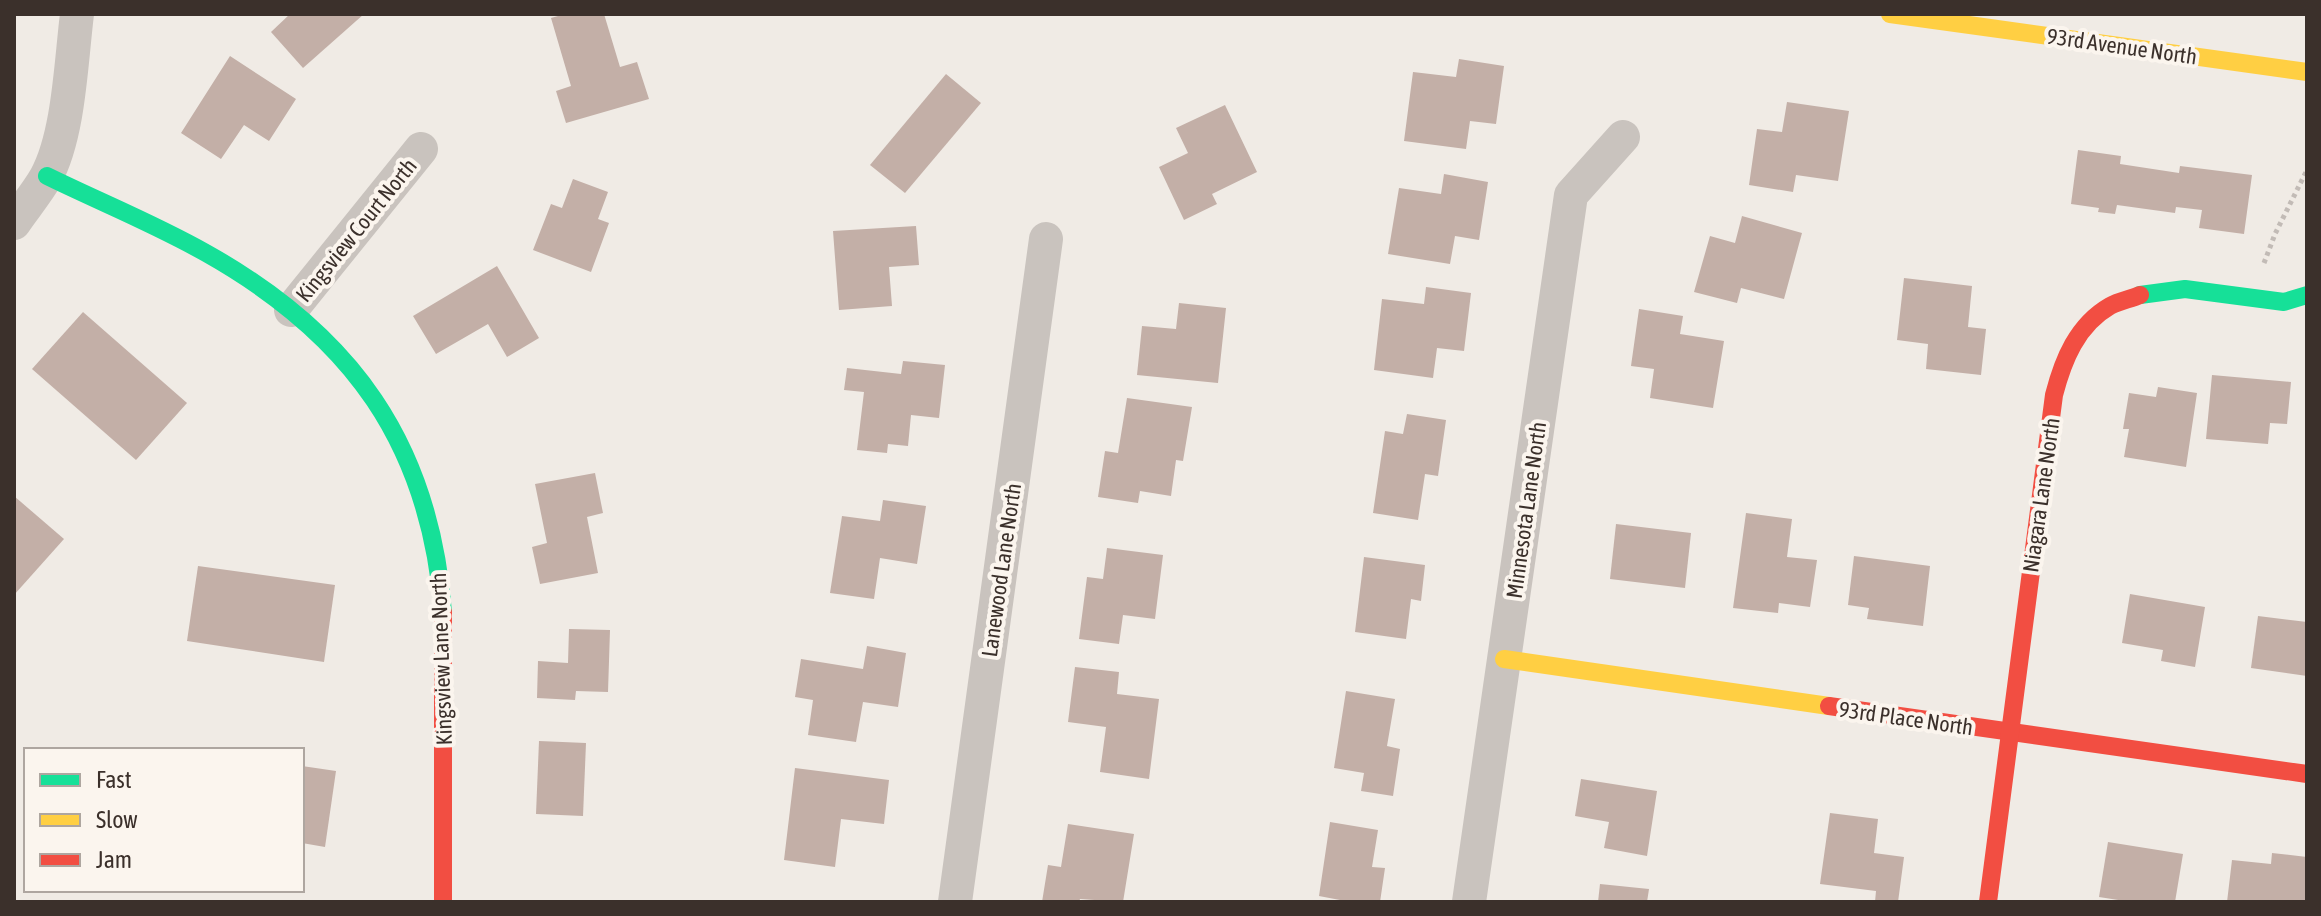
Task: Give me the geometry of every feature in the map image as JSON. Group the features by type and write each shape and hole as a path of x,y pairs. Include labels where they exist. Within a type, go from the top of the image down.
{"street":[{"path":"14,223 47,176 65,112 77,14"},
{"name":"93rd Avenue North","path":"1890,14 2307,72"},
{"name":"Minnesota Lane North","path":"1469,902 1571,195 1623,137"},
{"name":"Kingsview Court North","path":"291,310 421,149"},
{"name":"Kingsview Lane North","path":"47,176 206,253 252,281 332,346 382,407 416,476 435,540 444,628 443,902"},
{"name":"Lanewood Lane North","path":"955,902 1046,239"},
{"name":"Niagara Lane North","path":"1988,902 2054,395 2063,360 2082,330 2110,306 2146,293 2185,289 2284,302 2307,295"},
{"name":"93rd Place North","path":"1504,659 2307,774"}],"path":[{"path":"2261,299 2265,258 2307,170"}],"building":[{"path":"290,14 364,14 303,68 271,32"},
{"path":"565,14 604,14 620,67 637,62 649,99 566,123 556,91 571,86 551,18"},
{"path":"230,56 296,99 269,141 244,125 221,159 181,133"},
{"path":"1459,59 1504,66 1496,124 1470,121 1466,149 1404,141 1413,72 1456,77"},
{"path":"946,74 981,103 905,193 870,165"},
{"path":"1787,102 1849,111 1838,181 1796,175 1793,192 1749,185 1757,129 1782,132"},
{"path":"1225,105 1257,172 1212,194 1217,204 1184,220 1159,167 1188,153 1176,128"},
{"path":"2078,150 2121,156 2120,164 2179,173 2180,166 2252,175 2244,234 2199,228 2202,210 2176,207 2175,213 2117,205 2115,214 2071,204"},
{"path":"1444,174 1488,182 1479,240 1455,236 1450,264 1388,254 1399,188 1441,194"},
{"path":"573,179 608,192 598,219 609,223 591,272 533,250 551,204 562,208"},
{"path":"1742,216 1802,233 1784,299 1741,288 1737,303 1694,292 1710,236 1735,243"},
{"path":"916,226 919,265 889,267 892,306 839,310 833,231"},
{"path":"497,266 539,338 507,357 488,324 436,354 413,316"},
{"path":"1904,278 1972,286 1968,327 1986,329 1981,375 1926,369 1928,344 1897,340"},
{"path":"1426,287 1471,293 1464,351 1437,348 1433,378 1374,370 1382,299 1424,304"},
{"path":"1179,303 1226,308 1218,383 1137,375 1142,326 1176,329"},
{"path":"1639,309 1683,316 1680,334 1724,341 1713,408 1650,398 1654,369 1631,366"},
{"path":"83,312 187,403 136,460 32,369"},
{"path":"903,361 945,365 939,418 911,415 908,446 888,444 887,453 857,450 864,392 844,390 847,368 901,374"},
{"path":"2212,375 2291,382 2287,424 2270,423 2268,444 2206,439"},
{"path":"2158,387 2197,393 2186,467 2124,457 2129,429 2123,429 2129,393 2156,397"},
{"path":"1127,398 1192,407 1183,461 1176,460 1171,496 1140,491 1138,503 1098,497 1105,451 1118,453"},
{"path":"1407,414 1446,420 1438,476 1425,474 1418,520 1373,513 1385,431 1403,434"},
{"path":"595,473 603,513 587,517 598,573 540,584 532,547 547,543 535,484"},
{"path":"14,496 64,539 14,595"},
{"path":"883,500 926,506 917,564 880,558 874,599 830,593 842,516 880,521"},
{"path":"1746,513 1792,519 1787,557 1817,560 1810,607 1779,603 1778,613 1733,608"},
{"path":"1616,524 1691,533 1685,588 1610,579"},
{"path":"1107,548 1163,555 1155,619 1123,615 1119,644 1079,639 1087,577 1103,579"},
{"path":"1854,556 1930,566 1923,626 1867,619 1869,608 1848,605"},
{"path":"1364,557 1425,565 1421,601 1411,599 1406,639 1355,632"},
{"path":"198,566 335,585 324,662 187,641"},
{"path":"2130,594 2205,607 2195,667 2161,661 2163,650 2122,643"},
{"path":"2258,616 2307,622 2307,676 2251,668"},
{"path":"569,629 610,630 608,692 576,691 575,700 537,698 538,661 568,663"},
{"path":"867,646 906,653 898,707 863,702 856,742 808,735 813,700 795,697 801,659 863,669"},
{"path":"1075,667 1119,672 1117,694 1159,699 1149,779 1100,772 1106,727 1068,722"},
{"path":"1346,691 1395,699 1387,746 1400,749 1393,796 1361,791 1364,773 1334,768"},
{"path":"539,741 586,743 583,816 536,814"},
{"path":"304,766 336,771 325,847 304,843"},
{"path":"795,768 889,780 884,824 841,819 835,867 784,860"},
{"path":"1581,779 1657,791 1647,856 1604,848 1609,822 1575,816"},
{"path":"1830,813 1878,819 1874,853 1904,857 1898,902 1875,902 1876,891 1820,884"},
{"path":"1330,822 1378,830 1372,867 1385,868 1380,902 1340,902 1319,896"},
{"path":"1068,824 1134,834 1123,902 1080,899 1079,902 1042,902 1048,865 1061,867"},
{"path":"2108,842 2183,854 2175,902 2131,902 2099,897"},
{"path":"2272,853 2307,857 2307,902 2227,902 2232,860 2271,864"},
{"path":"1600,884 1649,889 1647,902 1598,902"}],"traffic: fast":[{"path":"47,176 206,253 258,285 303,320 342,358 374,400 401,446 421,497 435,552 443,612"},
{"path":"2140,295 2185,289 2284,302 2307,295"}],"traffic: slow":[{"path":"1890,14 2307,72"},
{"path":"1504,659 1829,706"}],"traffic: jam":[{"path":"1988,902 2054,395 2067,356 2080,333 2110,306 2140,295"},
{"path":"443,612 443,902"},
{"path":"1829,706 2307,774"}]}
